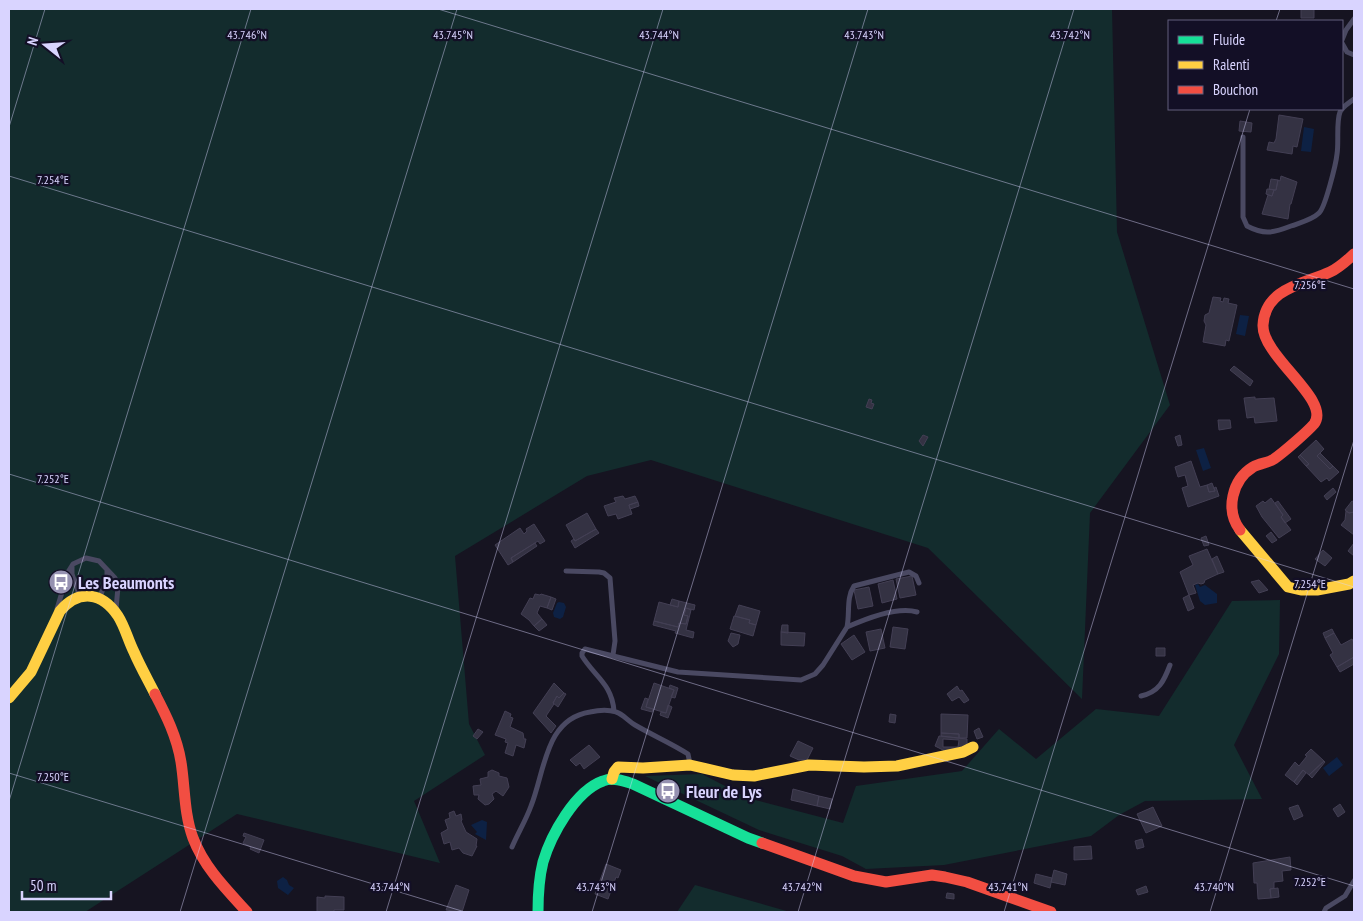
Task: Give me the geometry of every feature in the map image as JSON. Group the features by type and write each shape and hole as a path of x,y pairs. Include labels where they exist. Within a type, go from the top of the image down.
{"street":[{"path":"1354,254 1332,272 1283,290 1268,309 1264,325 1269,346 1276,358 1305,388 1318,414 1313,425 1270,461 1251,469 1241,479 1233,494 1232,503 1233,519 1288,587 1293,590 1302,590 1339,586 1354,582"},
{"path":"9,698 31,672 59,614 69,602 80,596 99,599 115,612 120,617 128,641 176,739 190,828 201,856 247,912"},
{"path":"612,779 618,767 690,766 733,775 754,776 809,765 897,766 963,752 973,747"},
{"path":"538,912 538,896 543,861 559,825 593,785 612,779 633,784 748,838 854,876 886,882 932,875 946,877 967,882 1051,912"}],"lane":[{"path":"1343,39 1346,30 1354,19"},
{"path":"1343,44 1347,52 1354,55"},
{"path":"1343,107 1354,99"},
{"path":"1243,136 1243,217 1247,226 1255,230 1266,233 1278,231 1308,220 1319,213 1324,204 1337,156 1339,114 1341,110"},
{"path":"54,625 61,591 73,564 82,559 90,558 103,563 115,578 118,587 115,612"},
{"path":"73,564 72,574 80,596"},
{"path":"99,599 107,579 107,570"},
{"path":"566,571 599,572 604,573 610,578 615,641 613,655"},
{"path":"614,711 610,692 582,656 585,649 678,672 801,680 810,677 820,670 838,644 847,627 849,596 854,586 909,572 916,576 919,583"},
{"path":"847,627 891,612 905,610 917,612"},
{"path":"1141,696 1160,687 1170,665"},
{"path":"512,847 531,806 550,745 562,726 581,713 605,710 614,711 688,754 690,766"},
{"path":"1324,912 1326,908 1346,896 1354,881"}],"green space":[{"path":"9,9 1112,9 1117,232 1170,405 1090,513 1082,699 928,548 651,460 587,476 455,556 469,724 485,755 414,801 440,863 237,814 85,912 9,912"},
{"path":"1280,600 1279,654 1234,745 1262,799 1145,801 1119,815 1091,836 944,865 866,869 842,856 759,830 645,776 702,774 748,798 843,823 856,786 962,771 999,729 1036,759 1096,709 1159,716 1232,601"},
{"path":"695,885 790,912 677,912"}],"water":[{"path":"1304,127 1314,129 1311,152 1301,151"},
{"path":"1240,315 1249,316 1245,336 1236,334"},
{"path":"1204,448 1211,468 1203,471 1196,450"},
{"path":"1198,584 1200,587 1205,585 1217,594 1217,603 1205,605 1200,601 1195,585"},
{"path":"559,602 564,603 566,607 563,617 560,619 554,617 553,613"},
{"path":"1337,757 1343,765 1329,776 1323,768"},
{"path":"482,820 487,822 486,840 475,834 477,832 471,825"},
{"path":"283,877 294,888 288,895 278,888 277,881"}],"building":[{"path":"1301,9 1314,9 1314,18 1301,18"},
{"path":"1279,115 1303,119 1297,147 1293,146 1292,154 1267,150 1269,142 1274,143 1276,139"},
{"path":"1240,121 1252,123 1251,132 1239,131"},
{"path":"1281,176 1297,182 1290,204 1288,219 1262,214 1268,195 1272,196"},
{"path":"1271,179 1278,180 1276,190 1269,189"},
{"path":"1267,189 1274,190 1272,196 1266,194"},
{"path":"1213,297 1221,298 1220,301 1223,302 1224,298 1229,299 1228,303 1237,305 1229,341 1226,340 1225,346 1203,342 1206,325 1204,321 1205,315 1209,313"},
{"path":"1234,366 1253,381 1250,386 1230,370"},
{"path":"1255,397 1255,399 1274,398 1277,421 1255,423 1254,417 1247,418 1244,398"},
{"path":"869,399 874,404 872,409 866,407"},
{"path":"1218,420 1230,420 1231,428 1219,430"},
{"path":"923,435 928,437 923,446 919,441"},
{"path":"1180,435 1182,445 1178,446 1175,437"},
{"path":"1316,440 1324,449 1317,456 1330,469 1333,466 1339,472 1329,481 1327,478 1321,482 1306,466 1309,464 1300,455"},
{"path":"1320,453 1333,466 1330,469 1317,456"},
{"path":"1300,455 1309,464 1306,466 1298,457"},
{"path":"1191,461 1200,487 1207,485 1209,492 1215,491 1214,488 1216,487 1219,496 1188,507 1182,488 1188,486 1185,475 1178,477 1175,467"},
{"path":"1212,483 1215,491 1209,492 1207,485"},
{"path":"1333,488 1336,492 1327,500 1324,496"},
{"path":"623,496 625,499 635,496 638,502 629,505 632,514 618,519 616,514 608,516 604,506 616,502 614,498"},
{"path":"1271,498 1283,515 1281,517 1291,530 1279,538 1262,517 1256,506 1263,501 1265,503"},
{"path":"1278,501 1291,519 1285,523 1281,517 1283,515 1275,503"},
{"path":"1352,501 1354,502 1354,512 1349,513 1345,510"},
{"path":"638,502 639,506 630,509 629,505"},
{"path":"1346,511 1349,513 1354,512 1354,535 1341,525 1345,520"},
{"path":"587,513 596,529 575,541 566,525"},
{"path":"534,524 545,541 540,544 538,541 511,558 513,562 508,565 495,545 520,528 524,534 527,531 526,529"},
{"path":"596,529 599,533 575,548 571,541 574,539 575,541"},
{"path":"1271,532 1277,540 1272,543 1266,536"},
{"path":"1206,536 1209,545 1204,546 1201,538"},
{"path":"535,543 537,546 513,562 511,558"},
{"path":"1354,543 1354,556 1348,551"},
{"path":"1207,549 1218,574 1205,580 1204,583 1193,585 1196,593 1189,595 1180,572 1193,565 1189,556"},
{"path":"1323,550 1332,558 1325,566 1315,559"},
{"path":"1217,556 1224,572 1218,574 1212,559"},
{"path":"912,576 916,595 900,598 896,579"},
{"path":"893,580 897,599 882,603 878,584"},
{"path":"1259,580 1268,590 1259,593 1251,582"},
{"path":"869,587 873,606 858,609 854,590"},
{"path":"535,594 551,597 547,608 540,606 537,613 542,619 534,626 521,614 530,598 533,599"},
{"path":"1189,595 1194,608 1188,611 1183,598"},
{"path":"551,597 556,599 552,610 547,608"},
{"path":"672,599 679,601 678,607 670,605"},
{"path":"679,601 695,605 694,610 686,608 684,615 688,616 686,624 679,623 678,627 654,621 659,602 678,607"},
{"path":"739,605 760,611 756,625 749,623 750,620 735,616"},
{"path":"686,608 691,610 686,630 694,632 693,638 653,625 654,621 678,627 679,623 686,624 688,616 684,615"},
{"path":"734,616 750,620 749,623 756,625 753,636 730,629"},
{"path":"542,619 547,625 539,631 534,626"},
{"path":"782,625 788,625 788,633 781,632"},
{"path":"893,627 908,629 905,649 890,647"},
{"path":"881,629 885,648 870,651 866,632"},
{"path":"1332,629 1334,633 1325,638 1323,633"},
{"path":"781,632 805,633 804,646 781,645"},
{"path":"731,633 740,635 738,644 733,647 728,641"},
{"path":"1334,633 1341,645 1352,639 1354,643 1354,657 1337,667 1330,655 1333,653 1325,638"},
{"path":"854,635 865,652 852,660 841,644"},
{"path":"1156,648 1165,648 1165,656 1156,656"},
{"path":"1354,657 1354,664 1340,672 1337,667"},
{"path":"554,683 564,693 559,698 557,696 546,716 556,726 551,733 533,713"},
{"path":"654,683 674,690 666,713 646,707"},
{"path":"670,685 678,688 675,698 671,697 674,690 669,688"},
{"path":"957,686 969,700 964,703 959,697 952,701 947,694"},
{"path":"564,693 566,694 558,707 553,703 557,696 559,698"},
{"path":"645,698 648,699 646,707 653,709 652,712 641,709"},
{"path":"668,705 672,707 668,718 660,715 661,712 666,713"},
{"path":"505,711 511,714 510,717 513,718 510,727 523,733 524,739 526,739 524,748 516,745 513,756 505,753 508,743 505,742 506,739 495,735"},
{"path":"890,714 896,715 895,723 889,722"},
{"path":"941,714 968,715 967,738 959,738 959,734 941,733"},
{"path":"979,728 983,737 977,739 974,731"},
{"path":"478,729 483,732 477,739 473,736"},
{"path":"941,733 959,734 959,738 941,736"},
{"path":"939,736 967,739 967,747 947,752 935,746","holes":["943,739 959,740 958,747 943,747"]},
{"path":"798,741 813,748 807,760 799,760 790,756"},
{"path":"589,745 600,757 584,769 580,763 576,766 570,760"},
{"path":"1311,749 1324,761 1309,775 1303,770 1294,782 1285,775 1295,762 1299,766"},
{"path":"1325,762 1312,778 1309,775"},
{"path":"492,770 499,773 499,776 507,778 509,787 503,796 496,791 492,794 494,799 485,805 478,799 479,795 474,795 473,786 481,785 480,779 488,777 488,772"},
{"path":"1303,770 1306,773 1297,785 1294,782"},
{"path":"793,789 819,796 817,806 791,800"},
{"path":"819,796 832,799 830,809 817,806"},
{"path":"1340,804 1345,812 1338,817 1333,809"},
{"path":"1298,805 1303,816 1294,820 1289,808"},
{"path":"1153,807 1162,826 1146,833 1137,814"},
{"path":"454,811 456,816 461,814 461,821 466,832 477,839 477,846 472,856 463,853 459,848 452,850 450,842 444,844 441,833 448,829 445,820 450,818 449,813"},
{"path":"244,833 264,840 259,853 243,843 246,837 243,836"},
{"path":"1142,839 1144,847 1137,849 1135,841"},
{"path":"1091,846 1092,859 1074,860 1074,847"},
{"path":"1290,857 1291,870 1282,871 1283,881 1274,882 1274,888 1270,889 1271,898 1258,899 1257,883 1254,883 1253,863"},
{"path":"606,864 621,870 618,878 616,877 608,899 595,894"},
{"path":"1054,870 1067,874 1065,885 1051,882"},
{"path":"1036,874 1052,878 1050,888 1034,883"},
{"path":"456,885 469,890 462,912 446,910"},
{"path":"1146,886 1148,892 1138,895 1136,890"},
{"path":"1278,888 1279,897 1271,898 1270,889"},
{"path":"947,893 954,894 954,899 946,898"},
{"path":"317,897 344,897 344,910 317,912"}],"traffic: fast":[{"path":"538,912 543,862 552,839 574,804 593,786 603,781 615,779 633,784 762,843"}],"traffic: slow":[{"path":"1240,530 1288,587 1301,590 1317,590 1349,584 1354,581"},
{"path":"9,698 31,672 60,611 75,599 90,596 105,602 118,616 155,694"},
{"path":"612,779 618,767 643,768 690,765 733,775 754,776 809,765 897,766 963,752 973,747"}],"traffic: jam":[{"path":"1240,530 1235,522 1232,505 1233,496 1240,480 1253,467 1272,460 1289,447 1314,424 1317,414 1306,391 1273,351 1266,337 1263,325 1265,313 1278,295 1298,284 1333,270 1354,254"},
{"path":"155,694 171,726 177,744 186,810 193,838 209,868 247,912"},
{"path":"762,843 854,876 886,882 932,875 945,877 967,882 1051,912"}],"place":[{"name":"Les Beaumonts","path":"61,582"},
{"name":"Fleur de Lys","path":"668,791"}]}
